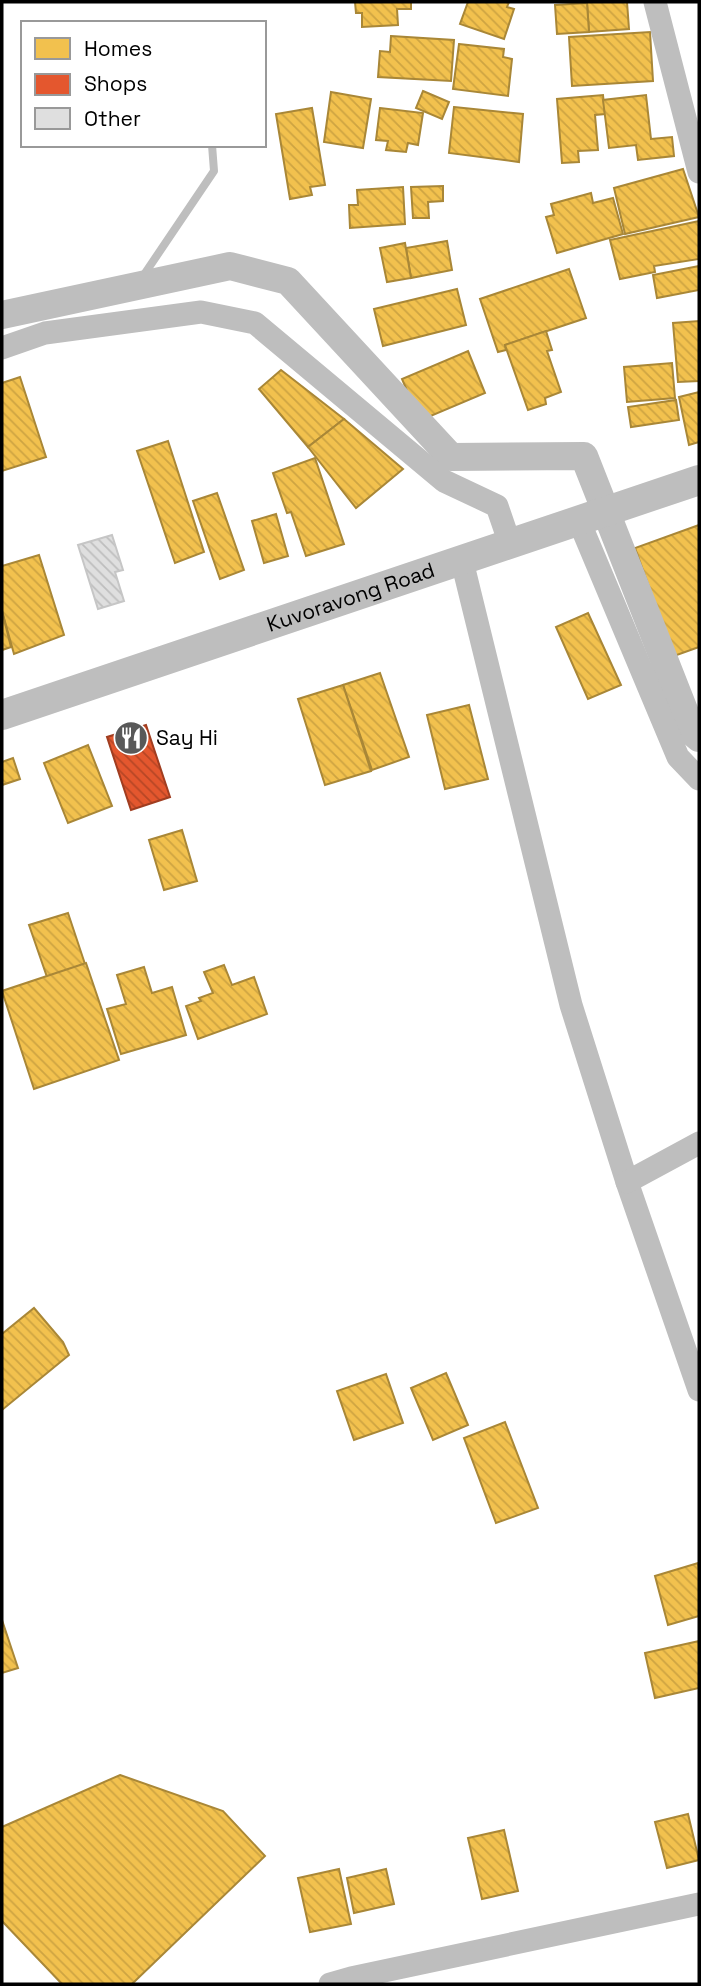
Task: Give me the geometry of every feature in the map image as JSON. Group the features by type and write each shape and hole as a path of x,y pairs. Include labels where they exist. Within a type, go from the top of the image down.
{"street":[{"path":"655,2 699,172"},
{"path":"2,348 45,333 201,312 255,323 444,481 497,506 510,544"},
{"name":"Kuvoravong Road","path":"2,715 699,480"},
{"path":"584,519 678,757 699,779"},
{"path":"462,561 571,1005 627,1182 699,1390"},
{"path":"627,1182 699,1143"},
{"path":"330,1984 699,1904"}],"building: Homes":[{"path":"355,2 411,2 411,9 397,9 398,25 362,27 362,13 356,13"},
{"path":"468,2 509,2 507,7 514,9 504,39 460,24"},
{"path":"587,2 627,2 629,29 589,32"},
{"path":"587,3 589,32 557,34 555,5"},
{"path":"650,32 653,81 572,86 569,37"},
{"path":"391,36 454,40 451,81 378,77 380,51 390,52"},
{"path":"459,44 504,49 503,57 512,59 508,96 453,89"},
{"path":"423,91 449,102 442,119 416,108"},
{"path":"331,92 371,99 363,148 324,142"},
{"path":"603,95 605,114 595,115 598,150 578,151 579,162 562,163 557,99"},
{"path":"646,95 651,139 672,137 674,156 638,160 636,145 609,148 603,100"},
{"path":"454,107 523,114 519,162 449,153"},
{"path":"312,108 325,185 310,187 312,195 290,199 276,114"},
{"path":"380,108 423,113 418,145 408,143 406,152 386,150 388,141 376,140"},
{"path":"683,169 699,217 625,234 614,188"},
{"path":"443,186 443,201 428,202 429,218 413,218 411,187"},
{"path":"403,187 405,224 350,228 349,205 358,205 357,190"},
{"path":"591,193 593,203 613,198 623,234 557,253 546,217 554,215 551,204"},
{"path":"699,221 699,259 654,266 655,272 620,279 610,240"},
{"path":"447,241 452,270 411,278 406,248"},
{"path":"405,243 411,278 387,282 380,248"},
{"path":"699,266 699,290 657,298 653,275"},
{"path":"569,269 586,318 505,345 506,350 498,352 480,299"},
{"path":"457,289 466,325 383,346 374,309"},
{"path":"699,321 699,381 678,382 673,323"},
{"path":"546,331 552,350 547,351 561,392 545,398 546,404 528,410 505,345"},
{"path":"468,351 485,393 426,418 423,409 416,412 402,379"},
{"path":"672,363 675,398 627,402 624,367"},
{"path":"281,370 344,419 308,447 259,389"},
{"path":"20,377 46,457 2,471 2,383"},
{"path":"699,392 699,442 689,445 679,397"},
{"path":"676,400 679,420 631,427 628,407"},
{"path":"344,419 403,469 356,508 308,447"},
{"path":"168,441 204,552 175,563 137,451"},
{"path":"315,458 344,544 306,556 291,512 287,513 273,473"},
{"path":"217,493 244,570 220,579 193,501"},
{"path":"276,514 288,556 264,563 252,521"},
{"path":"699,525 699,647 674,656 635,548"},
{"path":"39,555 64,635 14,654 2,611 2,566"},
{"path":"2,611 11,647 2,650"},
{"path":"588,613 621,685 588,699 556,627"},
{"path":"380,673 409,757 372,770 343,685"},
{"path":"343,685 371,771 325,785 298,699"},
{"path":"469,705 488,779 445,789 427,715"},
{"path":"88,745 112,806 68,823 44,763"},
{"path":"13,758 20,779 2,785 2,762"},
{"path":"182,830 197,881 164,890 149,840"},
{"path":"68,913 85,964 47,977 29,925"},
{"path":"86,963 119,1060 34,1089 2,991"},
{"path":"224,965 232,985 254,977 267,1014 198,1039 186,1006 213,993 204,972"},
{"path":"144,967 152,993 172,987 186,1035 121,1054 107,1009 126,1004 117,975"},
{"path":"34,1308 63,1342 69,1355 2,1410 2,1334"},
{"path":"446,1373 468,1425 433,1440 411,1388"},
{"path":"386,1374 403,1423 354,1440 337,1391"},
{"path":"505,1422 538,1508 496,1523 464,1438"},
{"path":"698,1563 699,1616 668,1625 655,1576"},
{"path":"2,1620 18,1668 2,1673"},
{"path":"699,1641 699,1688 655,1698 645,1653"},
{"path":"120,1775 223,1811 265,1856 132,1984 62,1984 2,1921 2,1827"},
{"path":"688,1814 699,1860 667,1868 655,1822"},
{"path":"504,1830 518,1891 482,1899 468,1838"},
{"path":"339,1869 351,1924 310,1932 298,1878"},
{"path":"386,1869 394,1904 354,1913 347,1878"}],"building: Shops":[{"path":"146,725 170,797 131,810 107,737"}],"building: Other":[{"path":"112,535 123,570 115,572 124,601 98,609 78,545"}],"waterway":[{"path":"135,288 214,171 212,147"},
{"path":"2,315 230,266 288,281 451,457 584,456 693,733 699,738"}],"place":[{"name":"Say Hi","path":"131,738"}]}
